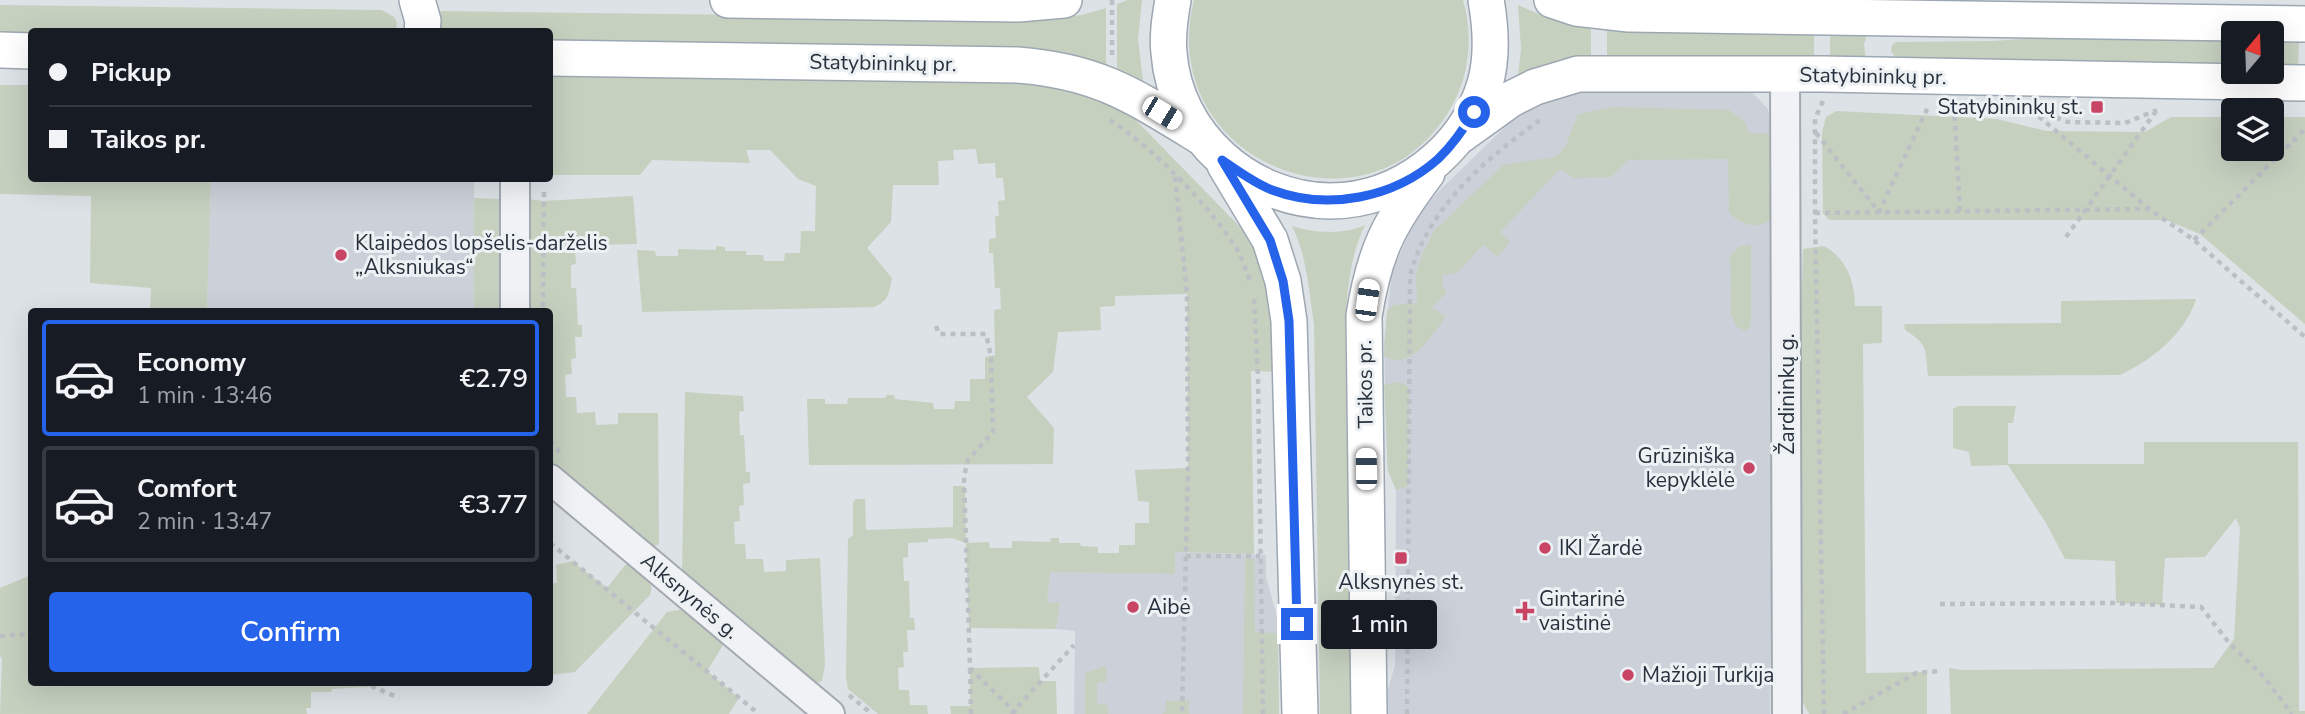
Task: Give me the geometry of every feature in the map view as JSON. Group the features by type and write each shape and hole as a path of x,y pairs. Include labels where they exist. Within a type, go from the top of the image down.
{"main road":[{"path":"417,0 424,21 423,28"},
{"path":"728,0 1018,4 1064,0"},
{"path":"1173,0 1168,53 1174,83 1185,111 1270,240 1283,281 1289,321 1300,714"},
{"path":"1448,148 1474,112 1485,84 1491,25 1486,0"},
{"path":"1552,0 1576,9 1629,14 2305,24"},
{"path":"1899,18 1884,32 1880,43 1886,65 1899,76"},
{"path":"0,50 28,51"},
{"name":"Statybininkų pr.","path":"553,58 1017,65 1052,68 1082,74 1112,85 1211,148 1246,177 1272,190 1301,198 1330,201 1360,198 1388,190 1415,176 1523,93 1578,74 1785,74 2305,83"},
{"name":"Taikos pr.","path":"1369,714 1364,316 1369,283 1379,250 1398,212 1448,148"}],"street":[{"name":"Žardininkų g.","path":"1785,74 1787,714"},
{"path":"515,182 515,308"},
{"name":"Alksnynės g.","path":"553,482 830,714"}],"path":[{"path":"1822,104 1815,119 1815,213 1824,714"},
{"path":"1878,212 1929,105"},
{"path":"1954,106 1960,211"},
{"path":"2028,107 2149,209 2194,240 2305,337"},
{"path":"2066,237 2156,110"},
{"path":"1406,714 1410,276 1415,257 1430,224 1452,197 1501,148 1549,113"},
{"path":"1107,118 1132,134 1206,208 1236,247 1253,288 1258,377 1263,714"},
{"path":"2194,240 2305,129"},
{"path":"1815,133 1878,212"},
{"path":"1175,177 1188,294 1182,714"},
{"path":"543,308 544,188"},
{"path":"1815,213 2149,209"},
{"path":"936,326 939,334 986,334 991,356 993,432 968,460 964,476 971,714"},
{"path":"553,545 759,714"},
{"path":"1186,556 1260,556"},
{"path":"1940,604 2116,603 2201,607 2230,644 2265,678 2292,714"},
{"path":"0,636 28,634"},
{"path":"970,668 1013,713 1074,645"},
{"path":"1843,714 1916,673 1940,671"},
{"path":"371,686 399,698"}],"shaded area":[{"path":"1737,87 1754,94 1768,109 1772,134 1770,714 1388,714 1387,692 1395,666 1396,490 1388,471 1387,460 1384,342 1392,272 1415,220 1435,195 1509,123 1535,104 1585,88"},
{"name":"Klaipėdos lopšelis-darželis „Alksniukas“","path":"211,182 474,182 474,308 207,308"},
{"path":"1175,552 1266,555 1266,577 1277,617 1279,714 1074,714 1075,631 1056,629 1060,603 1047,603 1049,572 1175,573"}],"green space":[{"path":"1128,0 1142,0 1138,39 1143,81 1117,70 1117,4"},
{"path":"1194,0 1463,0 1469,39 1459,92 1453,104 1417,148 1373,173 1325,178 1278,168 1237,143 1206,105 1190,57"},
{"path":"0,5 382,10 394,17 397,23 396,28 28,28 28,37 0,36"},
{"path":"1518,5 1553,19 1591,26 1591,59 1553,63 1518,76 1521,49"},
{"path":"1106,8 1106,66 1064,52 1043,50 553,44 553,28 434,28 436,15 441,11 1045,19 1082,15"},
{"path":"1607,26 1814,30 1814,61 1607,60"},
{"path":"1830,30 1868,30 1864,44 1866,62 1830,61"},
{"path":"2091,34 2221,37 2221,67 1899,63 1891,51 1896,42 1994,41"},
{"path":"2284,37 2299,38 2298,68 2284,68"},
{"path":"553,75 1015,79 1096,96 1130,114 1242,229 1263,263 1278,372 1251,371 1254,554 1175,552 1175,574 1050,572 1047,603 1060,602 1056,629 969,628 966,543 989,542 990,548 1012,548 1012,541 1050,542 1051,538 1059,538 1059,543 1080,543 1081,546 1098,547 1098,553 1119,553 1119,545 1135,545 1135,523 1149,523 1149,502 1138,501 1135,470 1188,468 1187,294 1115,296 1115,306 1100,307 1101,330 1058,332 1053,372 1027,397 1054,428 1053,464 809,465 807,399 825,399 825,404 847,404 848,398 886,398 886,395 894,395 895,399 933,403 934,409 954,409 955,401 970,401 970,379 985,379 985,357 995,355 994,310 1001,309 1000,288 995,288 993,253 989,253 989,239 996,238 995,216 999,216 998,201 1005,200 1003,178 996,178 995,163 978,164 976,149 953,150 954,160 938,161 939,185 893,185 891,222 867,248 892,278 885,299 874,307 642,312 637,250 655,251 656,256 678,256 678,249 716,250 716,246 725,247 725,251 746,251 746,255 763,255 764,261 784,261 785,253 800,253 801,231 815,231 816,186 798,179 770,150 746,150 750,163 652,160 640,175 553,175"},
{"path":"0,85 28,85 28,182 211,182 207,308 150,308 151,288 90,283 91,196 0,194"},
{"path":"1613,107 1729,110 1745,122 1748,133 1772,134 1773,219 1761,225 1750,225 1739,221 1729,212 1728,159 1628,160 1611,177 1574,178 1560,169 1500,232 1510,242 1497,257 1483,245 1457,273 1443,275 1442,285 1447,292 1432,307 1446,317 1420,349 1403,359 1394,360 1384,356 1387,311 1394,305 1417,303 1416,276 1421,257 1434,231 1503,165 1556,157 1566,145 1578,114"},
{"path":"1836,111 1997,119 2047,131 2145,132 2171,117 2221,117 2221,161 2284,161 2284,117 2305,117 2305,324 2200,234 2166,220 1829,220 1823,213 1822,133 1826,117"},
{"path":"633,196 637,244 596,245 596,249 575,250 576,264 571,265 571,288 576,288 578,325 582,325 582,337 575,337 576,358 571,359 572,374 565,375 566,397 576,397 577,413 595,412 596,425 618,424 618,413 658,413 659,544 651,548 553,465 553,308 528,308 529,199 543,201"},
{"path":"474,198 504,199 503,308 474,308"},
{"path":"1365,225 1348,287 1345,326 1351,714 1320,714 1314,324 1304,262 1292,226 1329,232"},
{"path":"1751,244 1751,317 1746,331 1737,327 1731,315 1730,257 1738,247"},
{"path":"1824,246 1838,257 1848,271 1855,306 1882,306 1882,343 1863,344 1866,673 1927,672 1927,714 1809,714 1801,699 1799,396 1803,249"},
{"path":"2196,299 2184,324 2166,344 2144,362 2120,375 1928,376 1924,348 1905,330 1904,324 2061,323 2061,301"},
{"path":"1403,383 1409,388 1408,486 1396,490 1388,471 1384,385"},
{"path":"685,392 743,396 744,411 739,412 740,435 744,435 746,472 750,472 750,483 743,484 744,505 739,506 740,521 734,522 735,544 745,544 746,559 763,559 764,572 786,571 786,560 820,558 825,665 822,681 812,685 682,575"},
{"path":"1958,406 2016,406 2013,423 2008,423 2008,464 2144,464 2144,442 2298,442 2299,711 2305,711 2305,714 1951,714 1949,668 2213,668 2234,639 2240,528 2236,518 2205,557 2165,558 2162,605 2116,603 2115,561 2065,559 2046,523 2008,465 1971,466 1969,452 1953,448 1953,409"},
{"path":"953,486 965,486 966,543 952,538 908,543 908,557 903,558 904,581 909,581 910,618 914,618 915,630 907,630 908,652 903,652 904,667 898,668 899,690 909,690 910,705 927,705 928,714 878,714 848,689 846,677 848,539 853,535 853,502 856,499 865,499 866,530 953,527"},
{"path":"1245,558 1254,559 1255,632 1278,633 1279,714 1243,714"},
{"path":"572,561 607,588 625,565 631,564 646,577 651,590 650,595 575,672 553,675 553,583 557,583 556,565"},
{"path":"28,576 28,686 384,686 311,692 311,708 306,708 307,714 0,714 0,588"},
{"path":"685,609 725,642 707,671 739,698 729,714 587,714 667,612"},
{"path":"1106,666 1106,682 1097,683 1097,704 1108,705 1108,714 1085,714 1085,673"},
{"path":"1039,667 1040,681 1056,681 1057,714 951,714 950,706 970,706 970,668"},
{"path":"1189,700 1189,714 1162,714 1166,712 1166,701"}],"place":[{"name":"Statybininkų st.","path":"2097,107"},
{"name":"Klaipėdos lopšelis-darželis „Alksniukas“","path":"341,255"},
{"name":"Grūziniška kepyklėlė","path":"1749,468"},
{"name":"IKI Žardė","path":"1545,548"},
{"name":"Alksnynės st.","path":"1401,558"},
{"name":"Aibė","path":"1133,607"},
{"name":"Gintarinė vaistinė","path":"1525,611"},
{"name":"Mažioji Turkija","path":"1628,675"}],"route":[{"path":"1297,624 1289,321 1283,281 1270,240 1222,160 1246,177 1272,190 1301,198 1330,201 1360,198 1388,190 1415,176 1438,159 1458,137 1474,112"}]}
